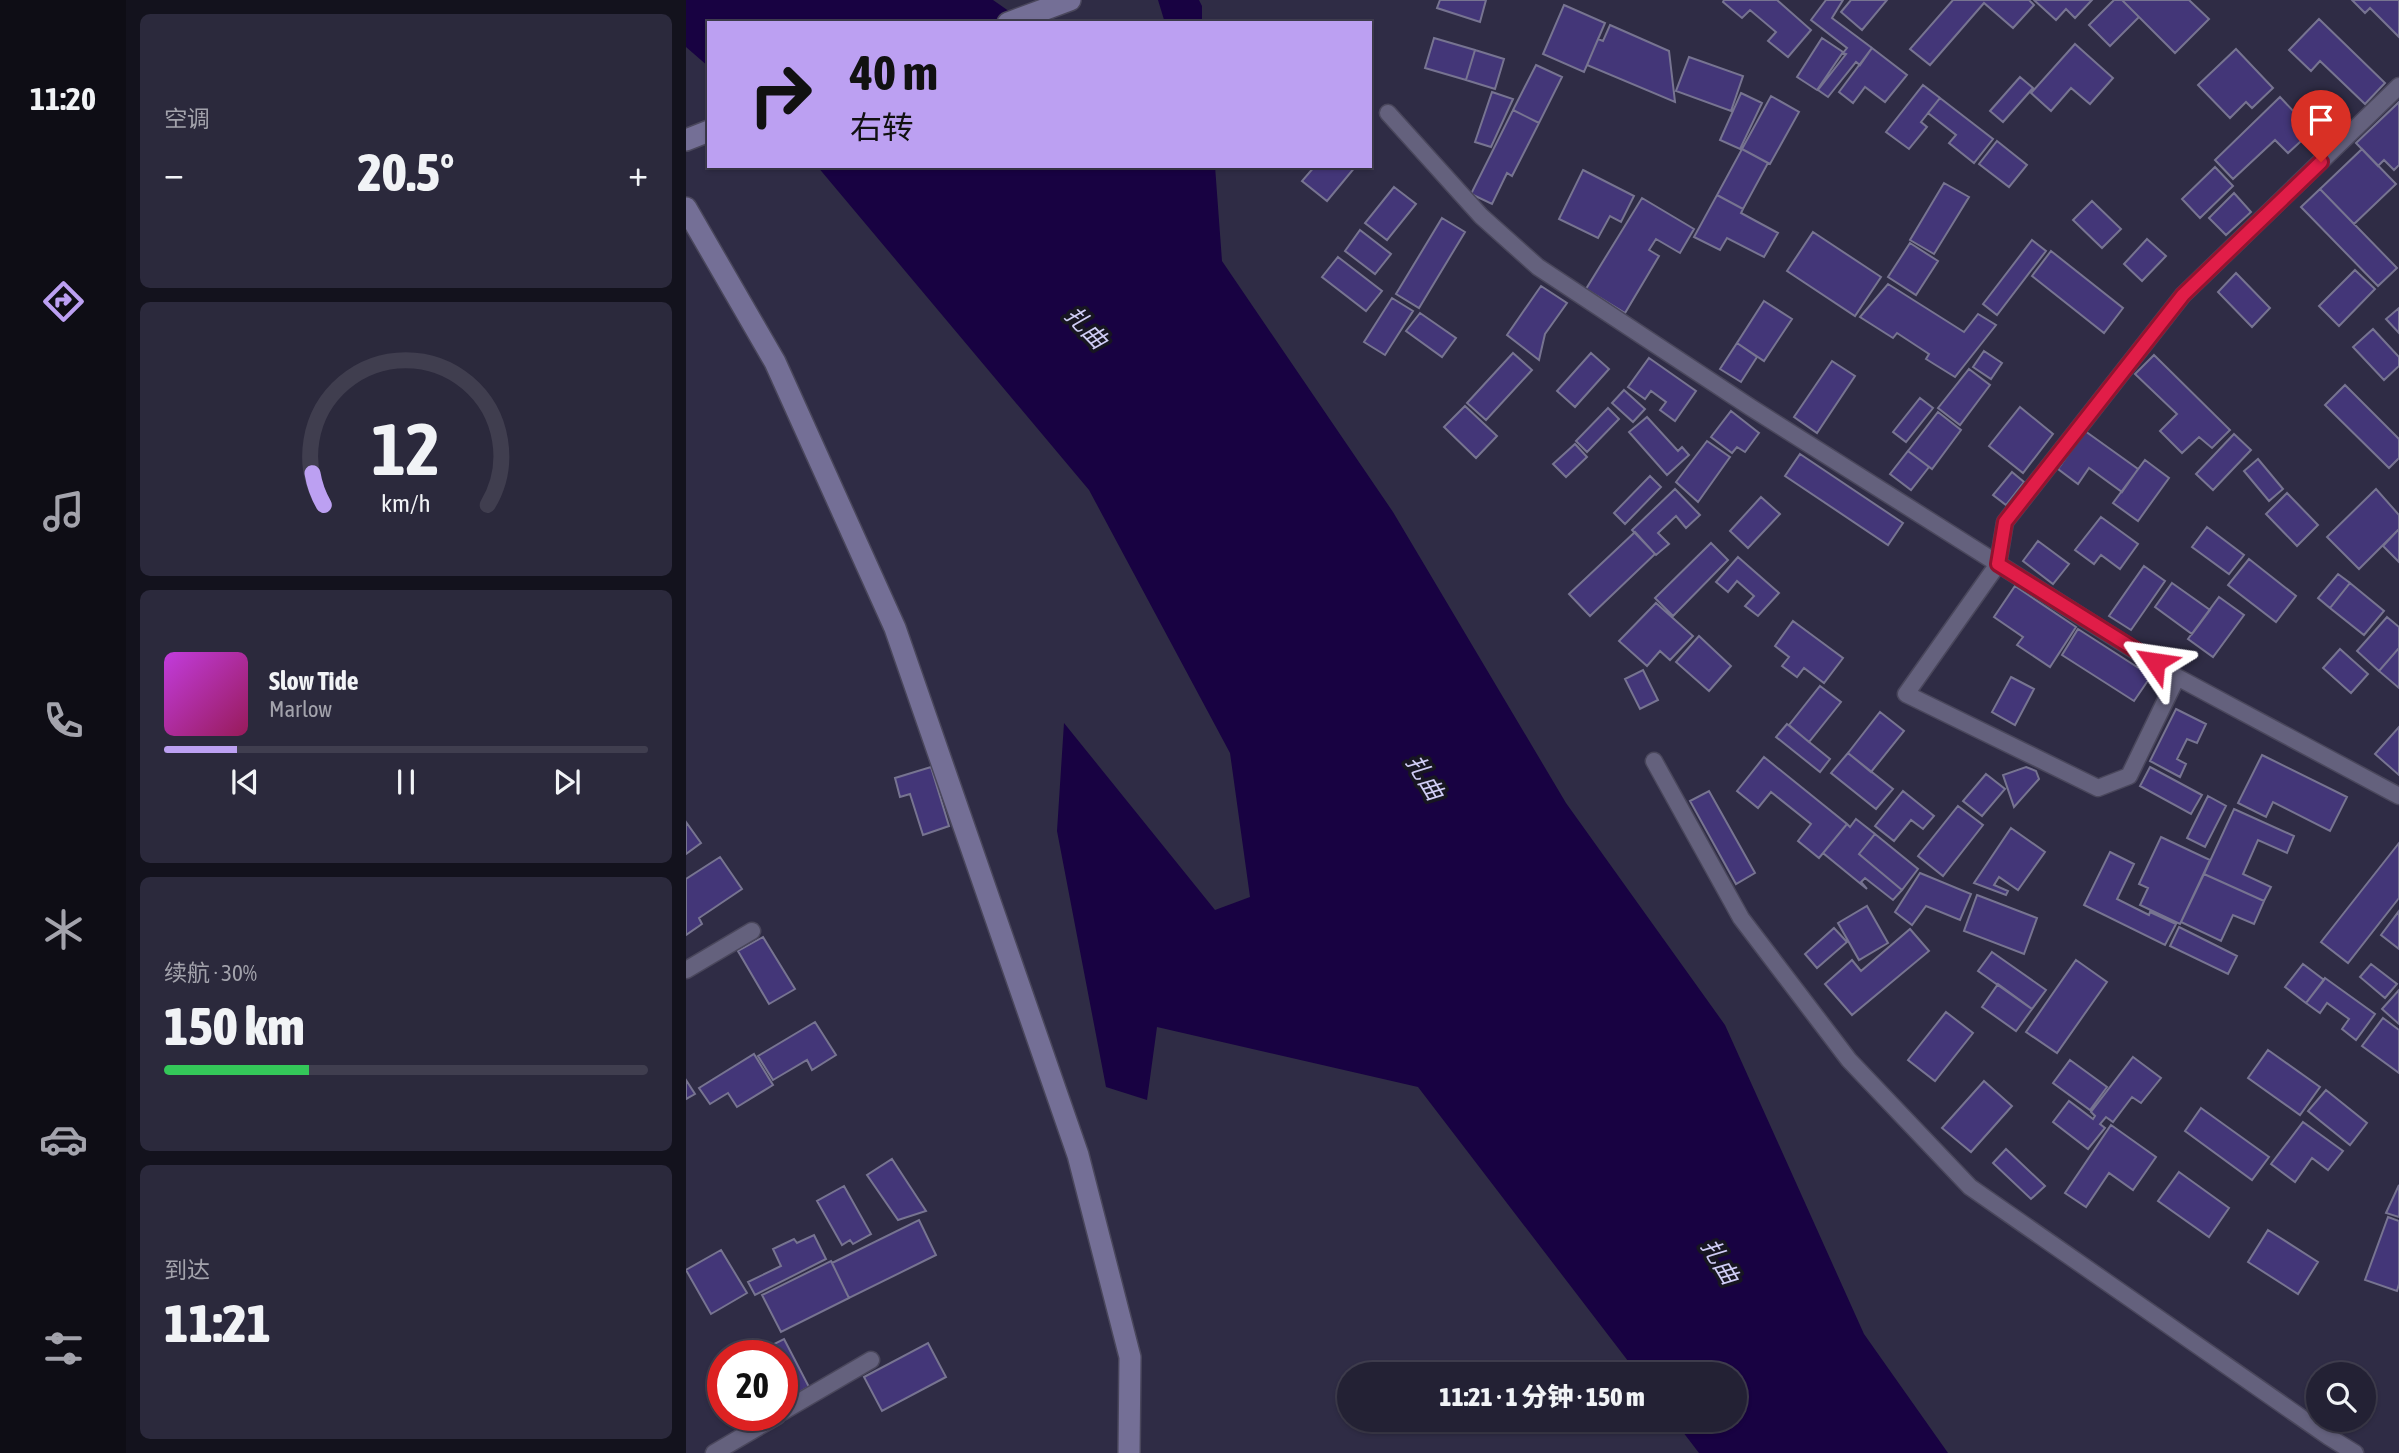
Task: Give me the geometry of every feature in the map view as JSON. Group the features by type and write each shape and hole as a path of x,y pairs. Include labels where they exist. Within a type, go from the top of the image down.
{"street":[{"path":"1012,21 1070,0"},
{"path":"686,141 707,131"},
{"path":"686,208 775,362 900,641 1078,1155 1130,1357 1129,1453"}],"lane":[{"path":"2177,677 2129,776 2098,788 1906,694 1998,564 2005,522 2183,295 2399,86"},
{"path":"1388,113 1481,216 1538,267 1762,415 2177,677 2399,796"},
{"path":"1654,761 1741,918 1849,1060 1970,1187 2355,1453"},
{"path":"686,970 752,931"},
{"path":"798,1403 871,1360"},
{"path":"714,1453 751,1431"}],"water":[{"path":"686,0 993,0 1023,21 707,21 707,65 686,47"},
{"path":"1158,0 1199,0 1202,6 1202,21 1164,21"},
{"name":"扎曲","path":"819,168 1215,168 1222,261 1393,512 1566,803 1725,1025 1864,1334 1948,1453 1699,1453 1683,1432 1747,1432 1747,1362 1629,1362 1418,1087 1157,1027 1147,1100 1106,1087 1057,831 1064,723 1215,910 1250,897 1230,753 1089,490"}],"building":[{"path":"1440,0 1486,0 1480,22 1437,8"},
{"path":"1777,0 1811,30 1788,57 1768,41 1776,32 1750,10 1742,18 1723,2"},
{"path":"1826,0 1843,0 1832,18 1872,48 1860,65 1856,62 1828,97 1818,90 1846,54 1843,53 1847,48 1811,20"},
{"path":"1851,0 1887,0 1862,30 1841,12"},
{"path":"1953,0 2029,0 2034,5 2013,28 1984,3 1930,65 1910,49"},
{"path":"2034,0 2092,0 2075,18 2066,9 2056,20"},
{"path":"2114,0 2122,0 2139,17 2110,46 2089,25"},
{"path":"2122,0 2189,0 2209,19 2175,53"},
{"path":"2352,0 2399,0 2399,37 2370,8 2365,13"},
{"path":"1564,5 1605,23 1584,72 1543,54"},
{"path":"2319,19 2385,83 2365,104 2320,61 2311,71 2289,50"},
{"path":"1610,25 1669,51 1675,102 1587,65 1598,39 1603,41"},
{"path":"1434,38 1475,50 1466,80 1425,68"},
{"path":"1822,38 1843,52 1817,90 1797,77"},
{"path":"2075,44 2113,78 2090,104 2071,88 2051,111 2031,93"},
{"path":"1872,48 1907,75 1885,102 1865,87 1853,103 1839,92"},
{"path":"2236,49 2273,88 2252,108 2246,102 2230,118 2198,85"},
{"path":"1475,50 1504,59 1495,89 1466,80"},
{"path":"1689,57 1743,76 1731,111 1676,91"},
{"path":"1536,65 1562,77 1539,123 1513,110"},
{"path":"2020,77 2033,88 2003,122 1990,111"},
{"path":"1923,85 1940,98 1921,122 1927,127 1909,149 1886,132"},
{"path":"1492,92 1513,99 1491,147 1475,142"},
{"path":"1741,93 1762,103 1740,149 1720,140"},
{"path":"1771,96 1799,112 1770,164 1742,149"},
{"path":"2280,97 2312,131 2288,153 2275,140 2233,179 2215,160"},
{"path":"1940,98 1993,139 1974,163 1949,143 1956,135 1928,113"},
{"path":"2399,102 2399,165 2394,170 2384,160 2378,166 2356,143"},
{"path":"1513,110 1539,123 1512,176 1507,173 1492,204 1471,194"},
{"path":"1997,141 2027,165 2009,187 1979,164"},
{"path":"1742,149 1768,163 1743,209 1717,195"},
{"path":"2362,149 2396,184 2354,224 2320,189"},
{"path":"2215,167 2233,186 2200,218 2182,199"},
{"path":"1313,168 1354,168 1327,201 1302,181"},
{"path":"1583,170 1634,196 1621,222 1610,216 1598,238 1559,219"},
{"path":"1944,183 1969,197 1934,254 1910,240"},
{"path":"1394,187 1416,204 1387,240 1365,223"},
{"path":"2320,189 2397,268 2378,286 2301,207"},
{"path":"2234,193 2251,212 2226,235 2209,218"},
{"path":"1717,195 1743,209 1741,213 1778,233 1764,257 1727,238 1720,250 1694,237"},
{"path":"1642,198 1694,229 1680,253 1656,239 1649,250 1659,256 1625,313 1586,289"},
{"path":"2092,201 2121,229 2102,248 2073,220"},
{"path":"1442,218 1465,232 1419,308 1396,294"},
{"path":"1360,230 1391,254 1375,274 1345,251"},
{"path":"1813,232 1881,277 1855,316 1787,271"},
{"path":"2147,239 2166,256 2142,281 2124,264"},
{"path":"2032,240 2046,251 1997,315 1983,304"},
{"path":"1910,243 1938,261 1916,295 1888,277"},
{"path":"2051,251 2123,308 2104,333 2032,276"},
{"path":"1338,257 1382,291 1366,311 1322,277"},
{"path":"2355,270 2375,289 2339,326 2319,306"},
{"path":"2236,273 2270,308 2252,327 2218,292"},
{"path":"1888,284 1964,332 1978,314 1996,325 1955,377 1926,359 1929,354 1897,333 1893,338 1860,317"},
{"path":"1541,286 1567,303 1545,334 1539,360 1507,335"},
{"path":"1392,298 1413,311 1385,355 1364,342"},
{"path":"1764,301 1792,319 1764,361 1737,343"},
{"path":"2399,308 2399,333 2386,319"},
{"path":"1420,313 1456,338 1442,357 1406,331"},
{"path":"2373,329 2399,357 2399,366 2384,380 2353,347"},
{"path":"1737,343 1757,357 1741,382 1720,369"},
{"path":"1984,351 2002,363 1991,379 1973,367"},
{"path":"1513,353 1532,370 1486,420 1467,403"},
{"path":"1591,353 1609,369 1575,407 1557,391"},
{"path":"2154,355 2230,430 2212,448 2199,437 2182,453 2160,431 2177,414 2135,374"},
{"path":"1649,358 1696,391 1675,421 1660,410 1666,402 1651,391 1645,399 1628,387"},
{"path":"1832,361 1855,376 1817,433 1794,417"},
{"path":"1969,369 1990,385 1960,425 1938,408"},
{"path":"2345,385 2399,439 2399,458 2389,468 2325,405"},
{"path":"1624,390 1645,409 1633,422 1612,403"},
{"path":"1920,398 1933,408 1906,442 1893,432"},
{"path":"1465,406 1497,436 1476,458 1444,427"},
{"path":"2020,407 2053,434 2023,473 1989,446"},
{"path":"1608,408 1619,419 1587,452 1576,441"},
{"path":"1731,411 1759,433 1745,452 1737,447 1732,453 1711,437"},
{"path":"1938,412 1961,430 1932,469 1908,451"},
{"path":"1647,417 1678,451 1682,447 1689,455 1667,475 1629,432"},
{"path":"2085,431 2138,469 2122,492 2089,468 2078,484 2058,469"},
{"path":"2234,434 2251,450 2213,490 2196,474"},
{"path":"1707,441 1730,457 1698,502 1676,482"},
{"path":"1575,444 1587,457 1566,477 1553,464"},
{"path":"1908,451 1929,467 1911,490 1890,474"},
{"path":"1800,454 1903,523 1888,545 1785,476"},
{"path":"2258,459 2283,489 2269,501 2244,471"},
{"path":"2145,460 2169,478 2138,521 2113,503"},
{"path":"2012,472 2024,482 2006,505 1993,495"},
{"path":"1650,476 1661,487 1625,524 1614,513"},
{"path":"1675,489 1700,515 1686,528 1676,516 1658,533 1669,544 1656,555 1632,530"},
{"path":"2376,489 2399,515 2399,529 2359,569 2327,537"},
{"path":"2287,493 2318,525 2297,546 2266,514"},
{"path":"1761,497 1780,514 1748,548 1730,531"},
{"path":"2101,517 2138,544 2120,569 2101,555 2094,564 2075,550"},
{"path":"2207,527 2244,555 2229,574 2192,547"},
{"path":"2399,529 2399,562 2383,546"},
{"path":"1635,532 1655,554 1590,616 1569,594"},
{"path":"2038,541 2069,564 2053,584 2023,561"},
{"path":"1711,543 1728,560 1673,616 1655,598"},
{"path":"1738,557 1779,593 1758,616 1745,606 1754,596 1737,581 1728,592 1716,582"},
{"path":"2249,559 2296,596 2276,622 2228,585"},
{"path":"2144,566 2165,581 2131,630 2109,616"},
{"path":"2338,574 2350,583 2330,608 2318,598"},
{"path":"2172,583 2210,610 2192,634 2155,607"},
{"path":"2350,583 2384,611 2364,635 2330,608"},
{"path":"2015,586 2076,627 2050,667 2017,645 2023,637 1994,617"},
{"path":"2219,597 2244,615 2213,657 2188,639"},
{"path":"1656,603 1693,636 1670,660 1660,651 1647,666 1619,641"},
{"path":"2387,617 2399,627 2399,648 2379,671 2357,651"},
{"path":"1793,621 1843,658 1824,683 1804,668 1797,677 1782,666 1789,657 1775,646"},
{"path":"2078,629 2151,676 2134,701 2062,655"},
{"path":"1699,636 1731,666 1709,691 1676,662"},
{"path":"2399,648 2399,688 2379,671"},
{"path":"2340,649 2368,674 2351,693 2323,668"},
{"path":"1643,670 1658,700 1640,709 1625,679"},
{"path":"2011,677 2034,689 2015,725 1992,712"},
{"path":"1820,686 1841,702 1809,742 1789,725"},
{"path":"2176,709 2206,724 2197,743 2187,739 2177,759 2186,764 2180,777 2150,761"},
{"path":"1880,712 1904,731 1871,772 1848,753"},
{"path":"1787,724 1830,759 1820,772 1776,737"},
{"path":"2399,727 2399,775 2375,754"},
{"path":"1848,753 1893,789 1876,809 1831,773"},
{"path":"2262,755 2347,797 2330,831 2273,802 2266,817 2238,803"},
{"path":"1764,757 1847,824 1819,858 1798,841 1811,824 1771,792 1758,808 1737,791"},
{"path":"931,767 949,826 923,835 910,794 900,797 895,778"},
{"path":"2026,767 2036,771 2039,779 2014,807 2003,775"},
{"path":"2150,767 2202,795 2191,814 2140,786"},
{"path":"1986,774 2005,789 1982,816 1963,801"},
{"path":"1709,791 1755,873 1736,884 1690,801"},
{"path":"1903,791 1934,816 1923,829 1911,820 1894,841 1875,826"},
{"path":"2208,796 2226,806 2205,847 2187,838"},
{"path":"1958,806 1983,825 1943,876 1918,856"},
{"path":"2234,809 2294,836 2287,853 2258,840 2243,874 2271,887 2264,901 2204,874"},
{"path":"1856,819 1875,834 1859,854 1902,890 1893,900 1865,878 1861,882 1867,889 1823,853 1847,824 1850,827"},
{"path":"686,822 701,843 686,854"},
{"path":"2011,828 2045,852 2018,890 1999,877 1994,885 2008,891 2006,895 1974,883"},
{"path":"1875,834 1918,869 1902,890 1859,854"},
{"path":"2161,837 2210,860 2180,924 2140,905 2148,888 2139,884"},
{"path":"2399,843 2399,898 2348,963 2321,942"},
{"path":"2110,852 2134,864 2117,899 2149,915 2150,912 2176,924 2165,945 2084,905"},
{"path":"720,857 742,889 699,918 702,924 686,935 686,879"},
{"path":"1920,873 1971,894 1960,920 1926,906 1912,925 1895,912"},
{"path":"2204,874 2264,901 2254,924 2233,915 2221,941 2181,922"},
{"path":"1977,895 2037,918 2024,954 1964,931"},
{"path":"1867,906 1888,943 1859,960 1838,923"},
{"path":"2399,911 2399,949 2381,935"},
{"path":"2179,927 2237,956 2228,974 2170,946"},
{"path":"1834,928 1847,942 1817,968 1805,954"},
{"path":"1910,929 1929,951 1852,1015 1825,984 1852,960 1861,971"},
{"path":"763,937 795,989 769,1004 738,951"},
{"path":"1992,952 2046,990 2032,1009 1978,971"},
{"path":"2076,960 2107,982 2057,1053 2026,1032"},
{"path":"2303,964 2324,980 2306,1003 2285,987"},
{"path":"2371,964 2397,984 2385,998 2360,977"},
{"path":"2325,978 2375,1014 2356,1040 2342,1029 2349,1019 2327,1003 2320,1013 2306,1003"},
{"path":"1998,984 2032,1009 2016,1031 1982,1007"},
{"path":"2399,990 2399,1024 2382,1009"},
{"path":"1946,1012 1973,1033 1935,1081 1908,1060"},
{"path":"2383,1018 2399,1030 2399,1073 2362,1046"},
{"path":"815,1022 836,1055 812,1070 807,1060 773,1080 758,1056"},
{"path":"2268,1050 2320,1087 2300,1115 2248,1078"},
{"path":"754,1054 773,1085 737,1107 728,1093 710,1104 699,1088"},
{"path":"2133,1057 2161,1078 2141,1103 2132,1097 2113,1122 2106,1117 2100,1124 2105,1128 2088,1149 2053,1122 2069,1101 2093,1119 2095,1116 2091,1112"},
{"path":"2070,1060 2107,1087 2090,1110 2053,1083"},
{"path":"686,1080 695,1094 686,1099"},
{"path":"1984,1081 2012,1106 1971,1152 1942,1128"},
{"path":"2326,1090 2367,1123 2350,1145 2308,1111"},
{"path":"2201,1108 2269,1157 2252,1180 2185,1131"},
{"path":"2303,1122 2343,1151 2328,1170 2312,1158 2295,1182 2271,1164"},
{"path":"2111,1125 2156,1157 2133,1190 2109,1173 2086,1207 2065,1193"},
{"path":"2006,1149 2045,1186 2031,1199 1993,1163"},
{"path":"892,1159 926,1211 898,1220 867,1175"},
{"path":"2179,1172 2229,1208 2209,1237 2158,1201"},
{"path":"2399,1185 2399,1217 2386,1213"},
{"path":"844,1186 871,1234 853,1244 850,1240 842,1245 817,1201"},
{"path":"2388,1217 2399,1221 2397,1291 2365,1280"},
{"path":"919,1220 936,1255 849,1298 832,1263"},
{"path":"2268,1230 2318,1262 2298,1294 2248,1262"},
{"path":"814,1235 826,1259 755,1295 748,1282 781,1266 773,1249 794,1239 797,1243"},
{"path":"721,1250 747,1293 711,1314 686,1270"},
{"path":"831,1261 849,1298 781,1332 762,1295"},
{"path":"928,1343 946,1377 882,1411 864,1377"},
{"path":"798,1366 809,1387 798,1393"}],"route":[{"path":"2155,662 1998,564 2005,522 2183,295 2321,162"}]}
